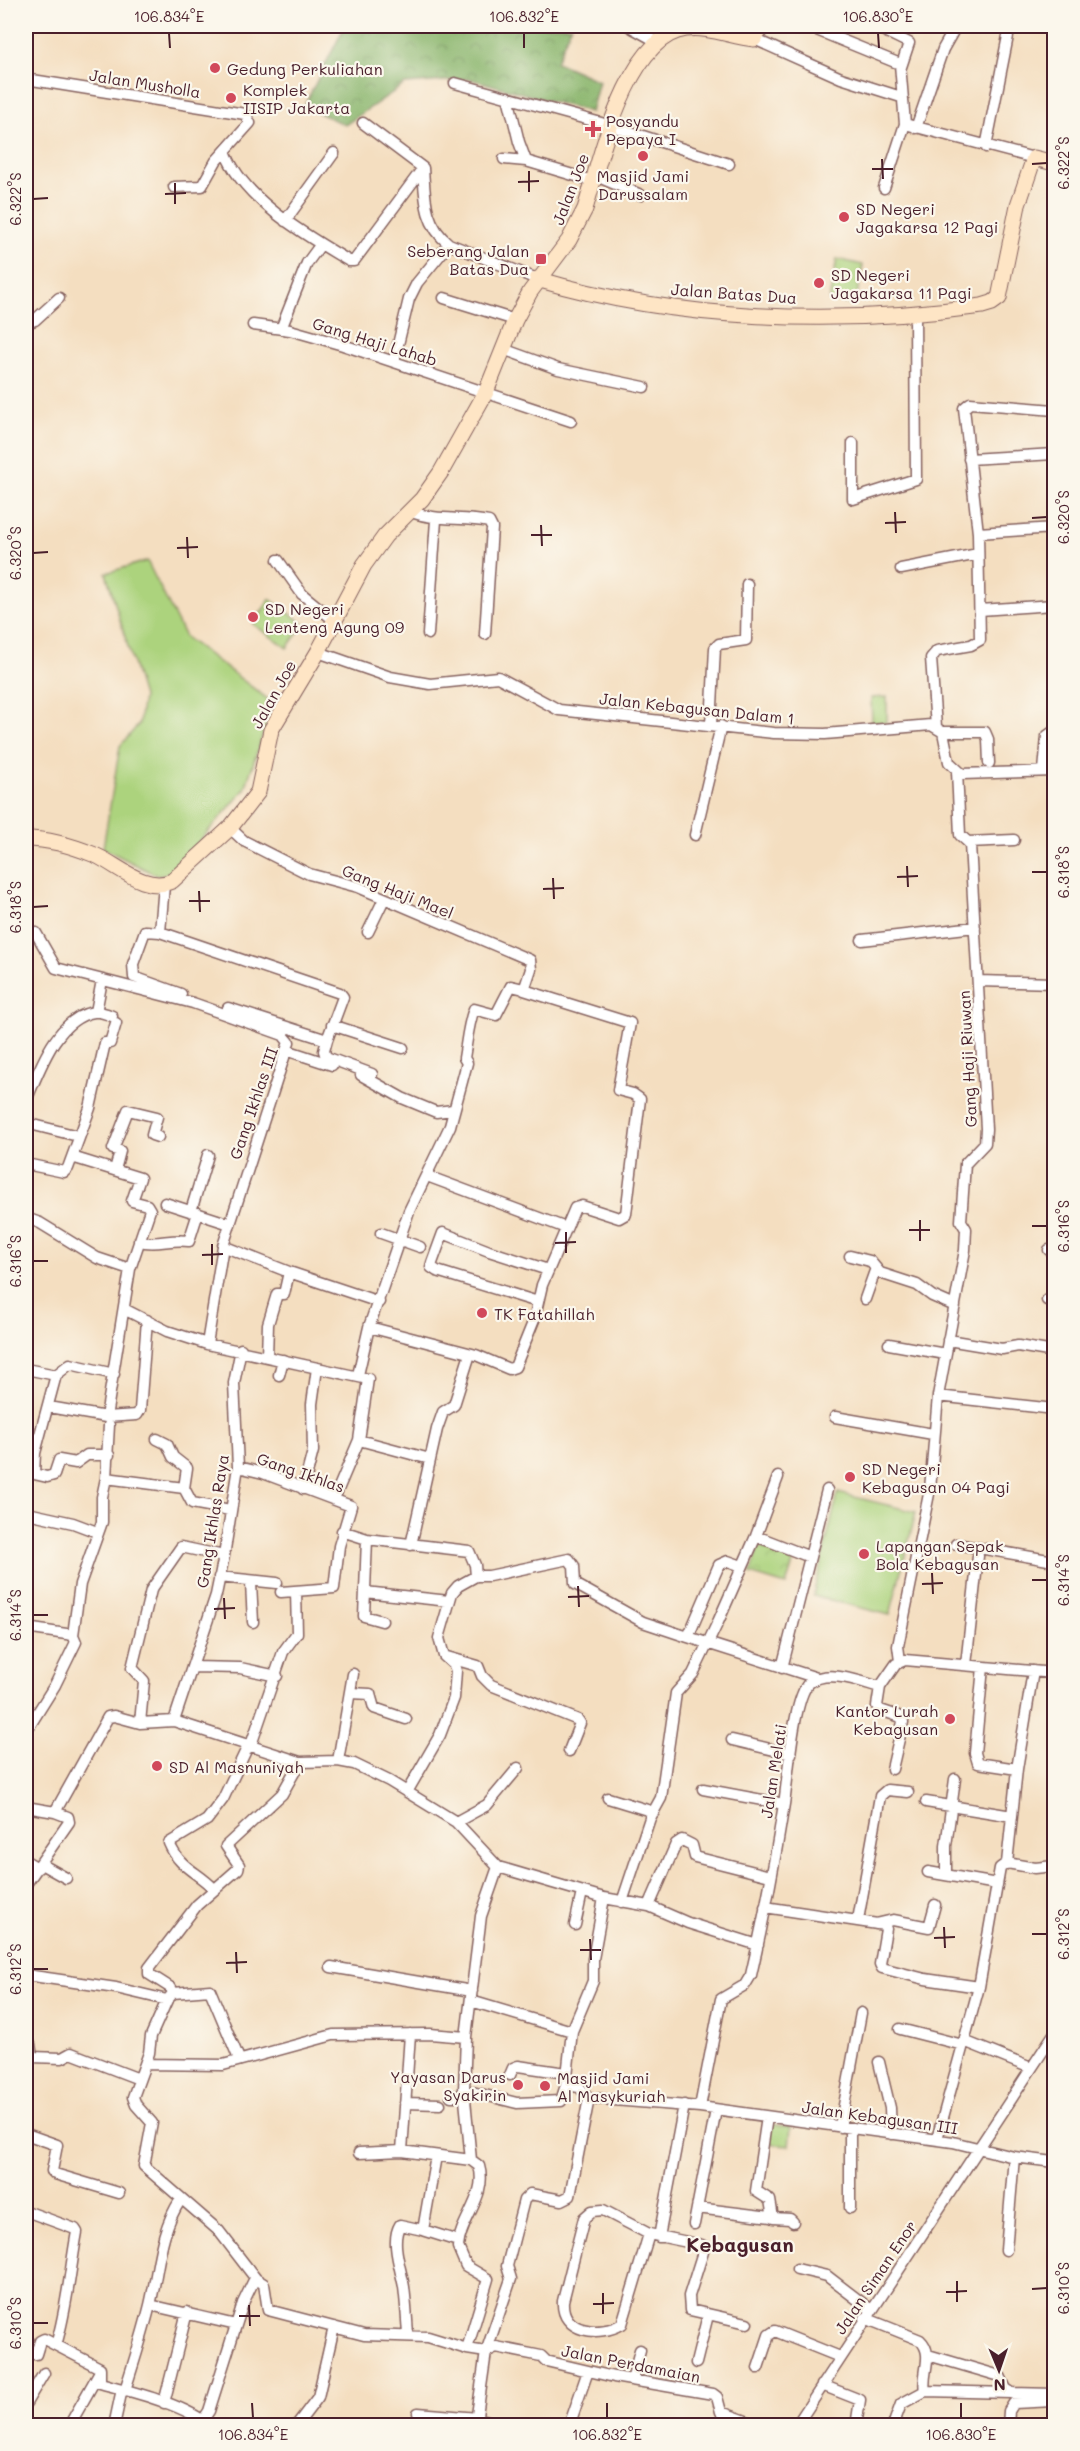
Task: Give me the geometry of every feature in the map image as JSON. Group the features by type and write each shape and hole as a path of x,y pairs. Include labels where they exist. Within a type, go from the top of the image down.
{"street":[{"path":"628,26 656,42 675,31 696,28 754,39 841,78 901,97"},
{"path":"754,39 763,26"},
{"path":"807,26 901,67"},
{"path":"874,26 909,43 901,67 901,97 905,124 884,188"},
{"path":"916,128 943,49 956,26"},
{"path":"986,147 1010,26"},
{"name":"Jalan Joe","path":"164,885 172,881 230,828 258,792 271,730 318,652 364,565 385,536 411,512 441,472 489,393 515,320 537,279 569,240 585,209 627,84 656,42"},
{"name":"Jalan Musholla","path":"26,79 245,114 250,123 225,151"},
{"path":"455,83 612,126 729,164"},
{"path":"508,97 526,161"},
{"path":"363,123 423,168 426,211 439,236 449,244 537,279"},
{"path":"905,124 1054,164"},
{"path":"174,187 202,186 225,151"},
{"path":"225,151 230,164 249,187 285,221 321,244 354,261 423,168"},
{"path":"285,221 334,153"},
{"name":"Jalan Batas Dua","path":"537,279 600,297 672,307 850,319 915,315 982,306 996,301 1018,205 1034,158"},
{"path":"504,159 526,161 594,178 641,195"},
{"path":"281,328 307,263 321,244"},
{"path":"394,361 409,299 417,283 449,244"},
{"path":"26,323 35,320 59,298"},
{"path":"444,298 515,320"},
{"path":"853,443 853,498 916,480 915,315"},
{"name":"Gang Haji Lahab","path":"253,325 281,328 394,361 571,421"},
{"path":"503,349 558,369 644,387"},
{"path":"1054,410 965,405 978,533 980,640 978,644 937,651 932,658 939,729 949,762 957,771 971,774 1049,771 1047,736 1054,731"},
{"path":"969,459 1054,454"},
{"path":"411,512 436,520 489,522 492,528 485,634"},
{"path":"428,634 436,520"},
{"path":"978,533 1054,528"},
{"path":"900,569 978,554"},
{"path":"278,560 302,594 334,621"},
{"path":"695,835 716,725 715,648 719,644 746,640 747,584"},
{"path":"980,610 1054,605"},
{"name":"Jalan Kebagusan Dalam 1","path":"318,652 390,677 430,684 498,677 559,710 774,733 825,734 925,725 939,729 985,732 988,739 989,763"},
{"name":"Gang Haji Riuwan","path":"900,1661 898,1646 930,1489 938,1396 955,1306 966,1229 961,1221 965,1164 979,1152 985,1143 986,1136 985,1068 970,844 960,835 957,771"},
{"name":"Gang Haji Mael","path":"230,828 244,841 309,874 358,887 530,960 531,969 525,990"},
{"path":"26,839 59,843 96,855 141,880 164,885 160,932"},
{"path":"968,842 1014,840"},
{"path":"368,932 384,899"},
{"path":"862,940 975,927"},
{"name":"Gang Ikhlas III","path":"26,930 36,933 56,968 193,1003 283,1035 289,1042 223,1246 207,1344"},
{"path":"327,1040 134,977 133,964 144,934 147,930 160,932 340,993 342,998 324,1051 326,1057 372,1074"},
{"path":"96,1012 102,980"},
{"path":"978,981 1054,983"},
{"path":"358,1375 369,1327 409,1211 447,1132 467,1063 464,1058 474,1009 496,1015 511,986 628,1021 631,1024 618,1089 638,1096 640,1099 626,1214 619,1218 578,1206 548,1270 534,1320 513,1369 470,1354 369,1327"},
{"path":"26,1101 47,1054 76,1018 96,1012 114,1019 110,1043 105,1043 90,1108 64,1172 26,1164"},
{"path":"332,1025 403,1048"},
{"path":"286,1050 359,1074 402,1098 436,1112 453,1110"},
{"path":"115,1170 120,1151 113,1149 128,1110 157,1117 152,1135 158,1137"},
{"path":"26,1123 78,1136"},
{"path":"139,1241 156,1245 177,1239 189,1241 208,1155"},
{"path":"26,1727 30,1725 55,1685 76,1642 73,1635 80,1584 102,1522 102,1497 109,1455 108,1421 130,1269 150,1208 132,1201 140,1180 138,1176 72,1157"},
{"path":"427,1176 566,1228"},
{"path":"165,1203 230,1224"},
{"path":"26,1218 97,1258 130,1269"},
{"path":"381,1233 420,1246"},
{"path":"538,1302 437,1271 432,1267 432,1263 443,1233 548,1270"},
{"path":"223,1246 289,1272 379,1302"},
{"path":"850,1256 870,1261 880,1273 917,1285 932,1296 955,1306"},
{"path":"865,1299 876,1268"},
{"path":"267,1357 268,1324 277,1294 284,1294 289,1272"},
{"path":"124,1309 167,1331 207,1344 241,1349 267,1357 368,1379 369,1385 358,1440 334,1499"},
{"path":"50,1407 108,1421 139,1413 147,1320"},
{"path":"948,1340 1002,1349 1018,1346 1054,1352"},
{"path":"889,1344 945,1354"},
{"name":"Gang Ikhlas Raya","path":"174,1721 193,1667 224,1556 238,1467 234,1389 241,1349"},
{"path":"411,1545 442,1413 454,1405 470,1354"},
{"path":"279,1375 283,1360"},
{"path":"109,1455 87,1455 76,1463 59,1460 54,1475 47,1478 34,1474 30,1451 50,1407 56,1375 70,1364 114,1374"},
{"path":"26,1368 56,1375"},
{"path":"303,1489 313,1451 312,1404 317,1368"},
{"path":"938,1396 1054,1409"},
{"path":"835,1416 933,1434"},
{"path":"157,1439 167,1444 172,1457 188,1468 184,1488 192,1503 230,1510"},
{"path":"358,1440 430,1459"},
{"name":"Gang Ikhlas","path":"238,1467 264,1473 334,1499 351,1508 342,1531"},
{"path":"622,1902 661,1798 674,1700 681,1686 693,1674 707,1646 756,1536 778,1477"},
{"path":"106,1478 184,1488"},
{"path":"782,1668 827,1490"},
{"path":"26,1520 28,1515 32,1514 73,1523 97,1532"},
{"path":"219,1577 296,1591 332,1589 335,1586 342,1531 367,1539 470,1552 476,1576"},
{"path":"756,1536 810,1557"},
{"path":"367,1539 364,1616 382,1621"},
{"path":"956,1544 1054,1561"},
{"path":"140,1723 145,1686 142,1677 134,1672 133,1661 154,1582 181,1547 224,1556"},
{"path":"966,1665 978,1556"},
{"path":"407,1792 440,1735 454,1698 456,1671 454,1665 444,1656 439,1638 449,1601 458,1586 476,1576 489,1576 564,1559 573,1562 575,1584 643,1622 707,1646 817,1678 849,1678 880,1687"},
{"path":"688,1638 719,1565 728,1561 742,1566"},
{"path":"251,1583 253,1622"},
{"path":"214,1889 202,1877 183,1867 169,1844 207,1820 223,1799 250,1745 277,1676 283,1652 297,1634 296,1591"},
{"path":"364,1592 449,1601"},
{"path":"26,1628 73,1635"},
{"path":"444,1656 478,1666 482,1676 491,1685 578,1720 580,1724 569,1750"},
{"path":"892,1769 903,1722 901,1717 877,1707 880,1687 900,1661 1054,1673"},
{"path":"193,1667 240,1668 277,1676"},
{"path":"983,1667 975,1753 978,1763 1017,1769"},
{"path":"1007,1863 1017,1769 1033,1671"},
{"path":"338,1761 353,1674"},
{"name":"Jalan Melati","path":"700,2107 721,1999 748,1981 758,1946 802,1694 808,1684 817,1678"},
{"path":"351,1693 370,1694 374,1708 406,1719"},
{"path":"56,1812 108,1717 114,1716 140,1723 174,1721 300,1762 338,1761 354,1764 407,1792 459,1825 498,1867 604,1898 649,1906 688,1923 758,1946"},
{"path":"732,1740 791,1754"},
{"path":"26,2354 36,2354 42,2339 100,2368 100,2383 164,2403 206,2423 236,2325 258,2281 219,2231 144,2166 147,2139 153,2126 151,2119 133,2102 151,2036 170,1997 171,1988 147,1972 197,1905 239,1868 226,1846 282,1794 300,1762"},
{"path":"459,1825 487,1805 518,1768"},
{"path":"946,1874 946,1851 955,1779"},
{"path":"702,1789 784,1804"},
{"path":"858,1920 880,1796 887,1790 908,1792"},
{"path":"608,1798 654,1812"},
{"path":"926,1802 1012,1816"},
{"path":"26,1807 56,1812 68,1817 69,1822 26,1884"},
{"path":"649,1906 676,1844 682,1840 692,1845 695,1857 770,1876"},
{"path":"26,1861 66,1878"},
{"path":"937,2139 979,1988 1000,1868 1007,1863 1035,1868 1054,1866"},
{"path":"471,2160 464,2093 466,2037 481,1916 498,1867"},
{"path":"928,1872 997,1884"},
{"path":"575,1924 582,1892"},
{"path":"451,2096 464,2093 517,2103 558,2102 562,2099 566,2085 572,2031 593,1981 593,1959 604,1898"},
{"path":"876,1924 893,1920 929,1927 935,1905"},
{"path":"765,1907 876,1924 886,1929 880,1964 882,1968 925,1979 979,1988"},
{"path":"331,1967 472,1996 572,2031"},
{"path":"26,1975 170,1997 210,1990 239,2059"},
{"path":"850,2208 845,2127 861,2013"},
{"path":"900,2029 964,2043 1031,2068"},
{"path":"145,2064 223,2065 333,2035 410,2034 466,2037"},
{"path":"402,2151 410,2034"},
{"path":"981,2147 1054,2034"},
{"path":"26,2042 30,2044 32,2057 62,2058 72,2053 139,2079"},
{"path":"879,2062 890,2108 891,2134"},
{"path":"510,2074 513,2068 518,2066 566,2073"},
{"path":"478,2418 486,2352 511,2279 507,2266 527,2196 530,2194 562,2200 570,2196 589,2098 579,2087 566,2085"},
{"name":"Jalan Kebagusan III","path":"589,2098 684,2105 937,2139 981,2147 1014,2157 1054,2162"},
{"path":"405,2103 440,2104"},
{"path":"684,2105 654,2235 622,2324 600,2332 589,2332 577,2326 562,2310 584,2218 592,2211 603,2210 654,2235 703,2248 689,2305 694,2312 747,2324"},
{"path":"694,2224 716,2110"},
{"path":"767,2117 756,2188 759,2195 770,2200 771,2217"},
{"path":"26,2134 57,2145 52,2170 55,2174 119,2193"},
{"name":"Jalan Siman Enor","path":"795,2426 868,2313 981,2147"},
{"path":"360,2153 402,2151 471,2160 479,2166 481,2180 477,2198 458,2241 458,2247 466,2266 488,2279 467,2349"},
{"path":"423,2230 436,2156"},
{"path":"1006,2250 1014,2157"},
{"path":"114,2426 150,2304 164,2232 181,2199"},
{"path":"697,2208 793,2222"},
{"path":"26,2211 75,2229 77,2232 66,2290 64,2319 56,2345"},
{"path":"408,2335 404,2286 398,2258 397,2229 400,2225 458,2241"},
{"path":"797,2269 827,2276 868,2313 925,2344 928,2355 925,2391"},
{"name":"Jalan Perdamaian","path":"258,2281 268,2310 372,2337 408,2335 428,2337 467,2349 486,2352 496,2347 541,2356 546,2361 588,2371 713,2394 717,2397 721,2412 760,2426"},
{"path":"150,2304 236,2325"},
{"path":"164,2403 187,2312"},
{"path":"696,2363 708,2315"},
{"path":"296,2426 318,2397 334,2328"},
{"path":"758,2368 769,2335 775,2331 840,2357"},
{"path":"632,2380 640,2350"},
{"path":"928,2355 1000,2376 1006,2389 1012,2393"},
{"path":"569,2426 588,2371"},
{"path":"26,2403 44,2373"},
{"path":"69,2426 99,2373"},
{"path":"822,2385 860,2400 856,2426"},
{"path":"894,2423 901,2404 925,2391 1054,2393"},
{"path":"1008,2426 1009,2410 1014,2403 1054,2393"},
{"path":"418,2413 478,2418 488,2421 492,2426"}],"green space":[{"path":"345,26 571,26 556,62 599,81 591,112 470,79 405,84 345,125 304,106"},
{"path":"837,259 863,265 855,305 829,300"},
{"path":"147,561 185,637 273,703 245,789 174,871 158,876 103,848 120,746 139,724 143,697 106,573"},
{"path":"270,599 304,624 287,648 253,624"},
{"path":"887,697 887,722 872,722 871,698"},
{"name":"Lapangan Sepak Bola Kebagusan","path":"838,1493 916,1512 890,1615 813,1596"},
{"path":"759,1546 795,1557 786,1585 750,1574"},
{"path":"767,2124 791,2127 789,2146 765,2144"}],"place":[{"name":"Gedung Perkuliahan","path":"215,68"},
{"name":"Komplek IISIP Jakarta","path":"231,98"},
{"name":"Posyandu Pepaya I","path":"593,129"},
{"name":"Masjid Jami Darussalam","path":"643,156"},
{"name":"SD Negeri Jagakarsa 12 Pagi","path":"844,217"},
{"name":"Seberang Jalan Batas Dua","path":"541,259"},
{"name":"SD Negeri Jagakarsa 11 Pagi","path":"819,283"},
{"name":"SD Negeri Lenteng Agung 09","path":"253,617"},
{"name":"TK Fatahillah","path":"482,1313"},
{"name":"SD Negeri Kebagusan 04 Pagi","path":"850,1477"},
{"name":"Lapangan Sepak Bola Kebagusan","path":"864,1554"},
{"name":"Kantor Lurah Kebagusan","path":"950,1719"},
{"name":"SD Al Masnuniyah","path":"157,1766"},
{"name":"Yayasan Darus Syakirin","path":"518,2085"},
{"name":"Masjid Jami Al Masykuriah","path":"545,2086"}],"district":[{"name":"Kebagusan","path":"740,2244"}]}
